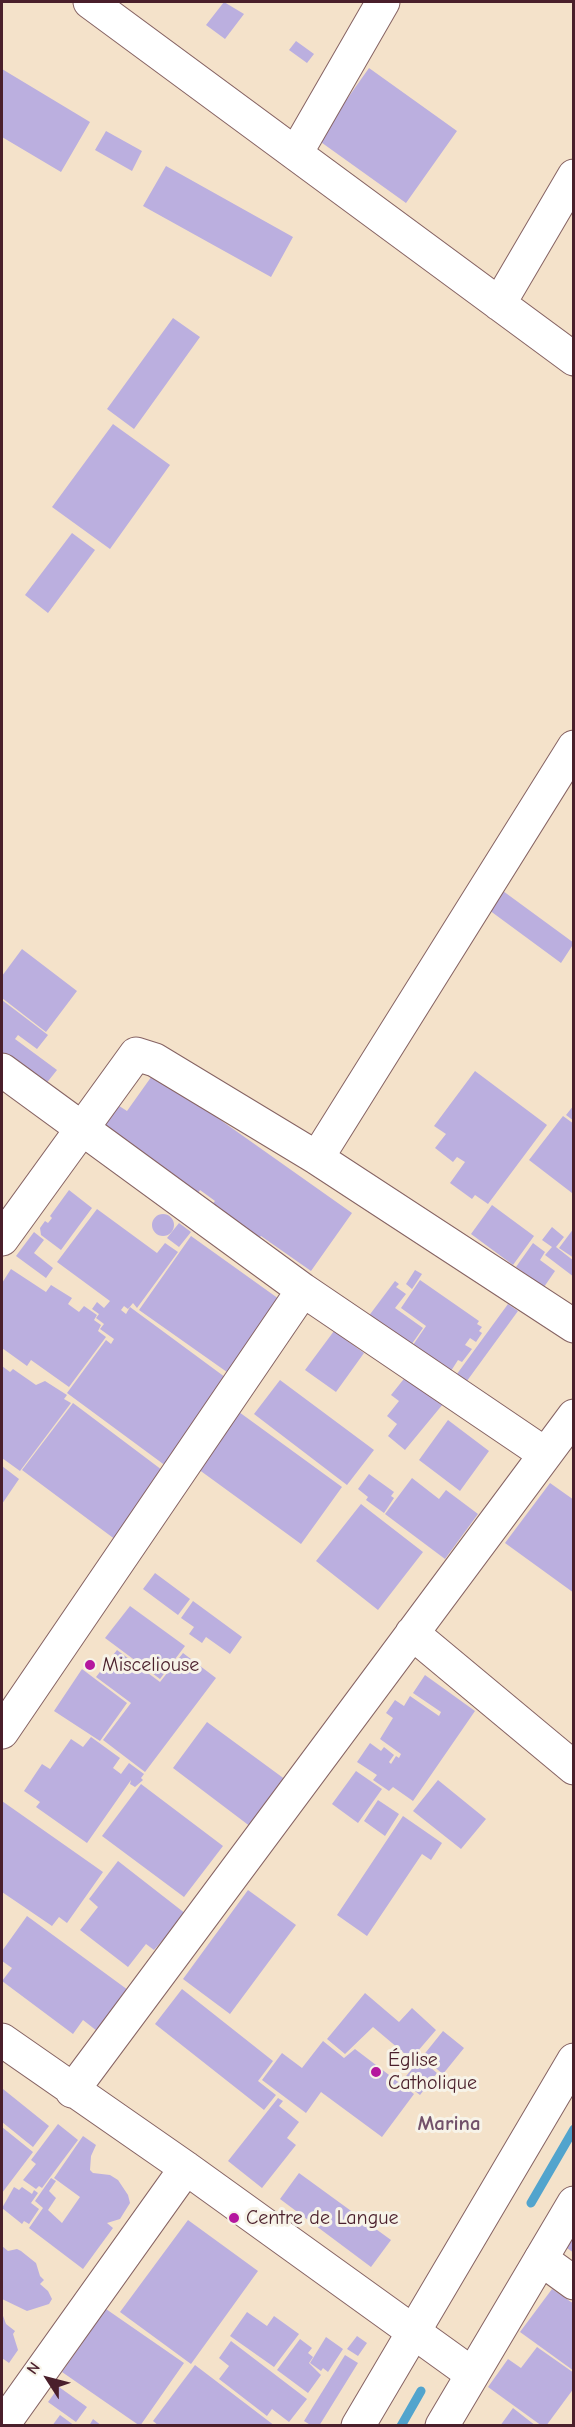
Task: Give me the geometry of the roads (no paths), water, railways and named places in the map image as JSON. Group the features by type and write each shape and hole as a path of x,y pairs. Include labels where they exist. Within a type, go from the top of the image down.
{"street":[{"path":"90,2 573,358"},
{"path":"296,153 383,2"},
{"path":"499,304 573,176"},
{"path":"317,1158 573,747"},
{"path":"2,1239 136,1054 154,1060 317,1158 573,1326"},
{"path":"2,1070 81,1130 303,1290 545,1454"},
{"path":"2,1732 303,1290"},
{"path":"72,2091 573,1416"},
{"path":"412,1633 573,1768"},
{"path":"2,2040 72,2091 186,2168 472,2374"},
{"path":"358,2426 573,2060"},
{"path":"5,2416 186,2168"},
{"path":"442,2426 573,2204"},
{"path":"541,2259 573,2283"}],"waterway":[{"path":"531,2203 574,2129"},
{"path":"401,2426 421,2391"}],"place":[{"name":"Misceliouse","path":"90,1665"},
{"name":"Église Catholique","path":"376,2072"},
{"name":"Centre de Langue","path":"234,2218"}],"district":[{"name":"Marina","path":"449,2124"}]}
